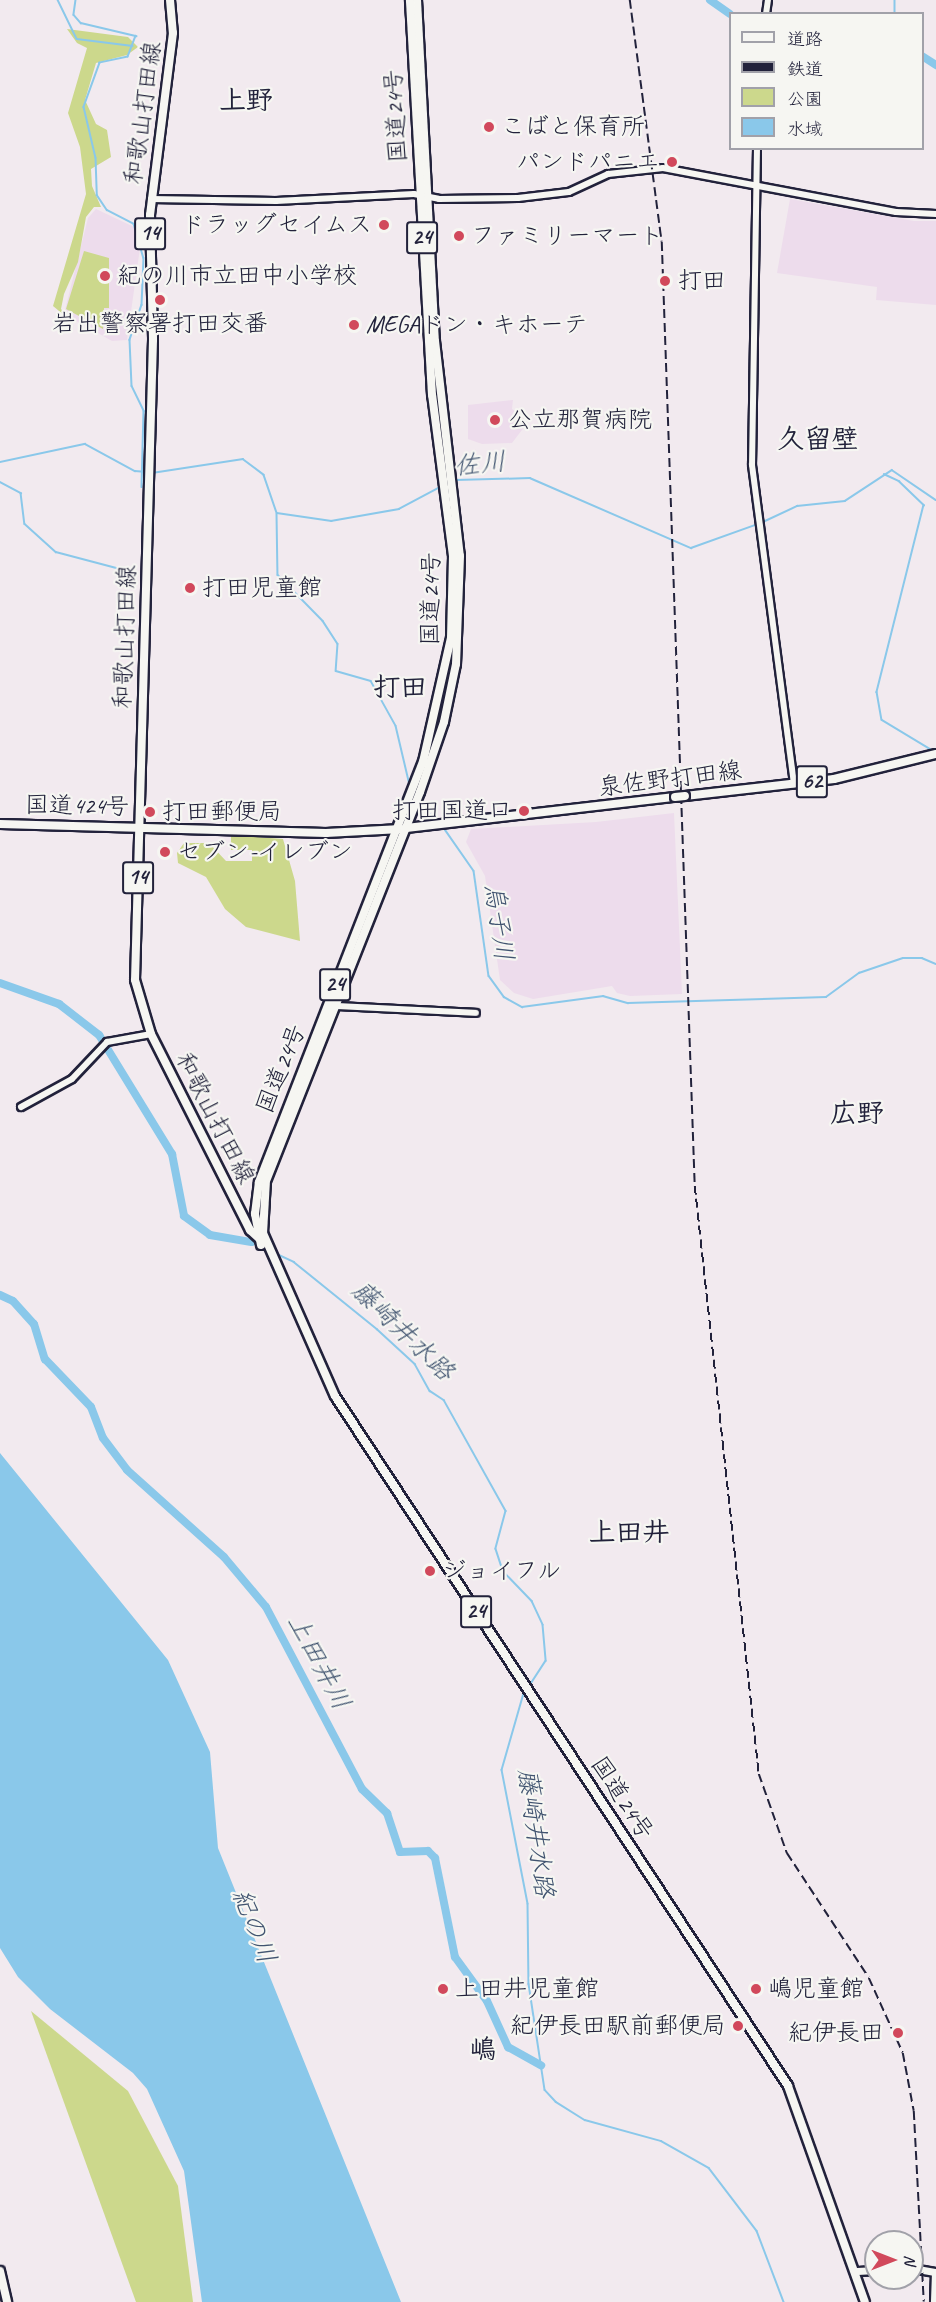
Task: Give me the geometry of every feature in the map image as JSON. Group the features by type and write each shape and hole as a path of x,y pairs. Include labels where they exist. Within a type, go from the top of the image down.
{"main road":[{"name":"和歌山打田線","path":"170,0 173,33 151,199 150,471 135,980 151,1034 262,1241"},
{"name":"国道24号","path":"410,0 424,197"},
{"name":"国道24号","path":"262,1241 261,1205 266,1180 418,788 437,715 451,638 454,583 449,491 432,395 417,0"},
{"name":"泉佐野打田線","path":"402,828 794,784 892,768 936,754"},
{"name":"国道424号","path":"0,824 139,826 326,833 402,828"},
{"name":"国道24号","path":"402,828 259,1182 262,1241 333,1394 788,2086 866,2302"},
{"path":"0,2271 7,2302"},
{"path":"856,2271 864,2271"},
{"path":"934,2302 935,2272"}],"street":[{"path":"757,150 754,184 750,407 758,521 794,784"},
{"path":"151,199 424,197 569,192 608,174 663,168 896,212 936,214"},
{"path":"334,1006 476,1013"},
{"path":"21,1107 72,1079 107,1042 151,1034"}],"shaded area":[{"path":"790,199 914,221 936,221 936,305 876,300 877,287 777,273"},
{"name":"紀の川市立田中小学校","path":"96,209 134,227 140,248 127,340 112,341 64,314 88,218"},
{"name":"公立那賀病院","path":"513,400 512,409 524,418 525,426 512,443 482,444 468,439 468,405"},
{"path":"674,813 682,994 630,996 617,993 612,986 533,999 514,993 500,980 485,876 466,842 471,829 596,822"}],"green space":[{"path":"67,29 128,37 138,47 127,55 96,63 85,100 96,124 107,130 111,157 91,169 92,186 101,207 94,207 86,217 78,262 64,294 61,309 70,320 53,306 86,194 80,147 68,113 87,48 77,43"},
{"path":"84,251 109,258 109,308 104,308 103,329 66,309"},
{"path":"231,835 283,839 295,881 300,941 246,927 225,909 206,877 178,863 177,853 184,843 209,843 226,861 252,861 252,850 231,850"},
{"path":"31,2011 128,2091 178,2186 193,2302 136,2302"}],"water":[{"path":"0,1453 168,1660 210,1752 218,1848 401,2302 202,2302 184,2171 147,2089 133,2073 50,2009 18,1977 0,1948"}],"waterway":[{"path":"58,0 77,39 133,46"},
{"path":"76,0 74,15 81,23 136,36 128,57 100,63 84,107 96,158 97,195 107,210 134,224 144,258 142,305 130,340 132,386 144,411 142,487"},
{"path":"710,0 729,13"},
{"path":"895,0 895,12"},
{"path":"924,57 936,65"},
{"name":"佐川","path":"0,462 85,444 135,471 147,472"},
{"name":"佐川","path":"152,473 243,459 264,475 277,513 331,521 399,509 440,487"},
{"name":"佐川","path":"763,522 797,506 845,501 892,470 936,500"},
{"path":"884,474 899,481 924,505 877,692 882,720 932,750"},
{"name":"佐川","path":"456,480 530,478 691,548 758,524"},
{"path":"0,482 21,493 25,524 56,552 124,570"},
{"name":"烏子川","path":"277,514 278,575 323,621 338,644 336,671 371,681 396,726 410,785"},
{"name":"烏子川","path":"419,803 436,820"},
{"name":"烏子川","path":"444,828 474,871 489,976 504,997 522,1007 603,996 628,1003 826,997 859,973 903,958 922,958 936,964"},
{"name":"藤崎井水路","path":"0,983 59,1004 99,1035 172,1154 184,1216 210,1235 251,1242"},
{"name":"藤崎井水路","path":"277,1254 294,1262 377,1329 415,1364 430,1391 444,1400 506,1511 496,1549 503,1571 532,1601 543,1625 546,1661 529,1687"},
{"name":"上田井川","path":"0,1295 13,1301 34,1324 45,1359 91,1407 103,1438 127,1470 224,1557 266,1607 362,1789 387,1813 400,1852 428,1851 435,1858 455,1957 487,2001 508,2047 541,2065"},
{"name":"藤崎井水路","path":"525,1690 502,1770 528,1904 529,1984 545,2090 556,2102 585,2120 661,2141 709,2168 757,2231 784,2302"}],"railway":[{"path":"630,0 662,242 695,1186 759,1774 787,1853 869,1978 903,2053 914,2111 924,2302"}],"place":[{"name":"こばと保育所","path":"489,127"},
{"name":"パンドパニエ","path":"672,162"},
{"name":"ドラッグセイムス","path":"384,225"},
{"name":"ファミリーマート","path":"459,236"},
{"name":"紀の川市立田中小学校","path":"105,276"},
{"name":"打田","path":"665,281"},
{"name":"岩出警察署打田交番","path":"160,300"},
{"name":"MEGAドン・キホーテ","path":"354,325"},
{"name":"公立那賀病院","path":"495,420"},
{"name":"打田児童館","path":"190,588"},
{"name":"打田国道口","path":"524,811"},
{"name":"打田郵便局","path":"150,812"},
{"name":"セブン-イレブン","path":"165,852"},
{"name":"ジョイフル","path":"430,1571"},
{"name":"上田井児童館","path":"443,1989"},
{"name":"嶋児童館","path":"756,1989"},
{"name":"紀伊長田駅前郵便局","path":"738,2026"},
{"name":"紀伊長田","path":"898,2033"}],"district":[{"name":"上野","path":"246,101"},
{"name":"久留壁","path":"818,440"},
{"name":"打田","path":"400,688"},
{"name":"広野","path":"857,1114"},
{"name":"上田井","path":"629,1533"},
{"name":"嶋","path":"483,2050"}],"water label":[{"name":"紀の川","path":"254,1926"}]}
